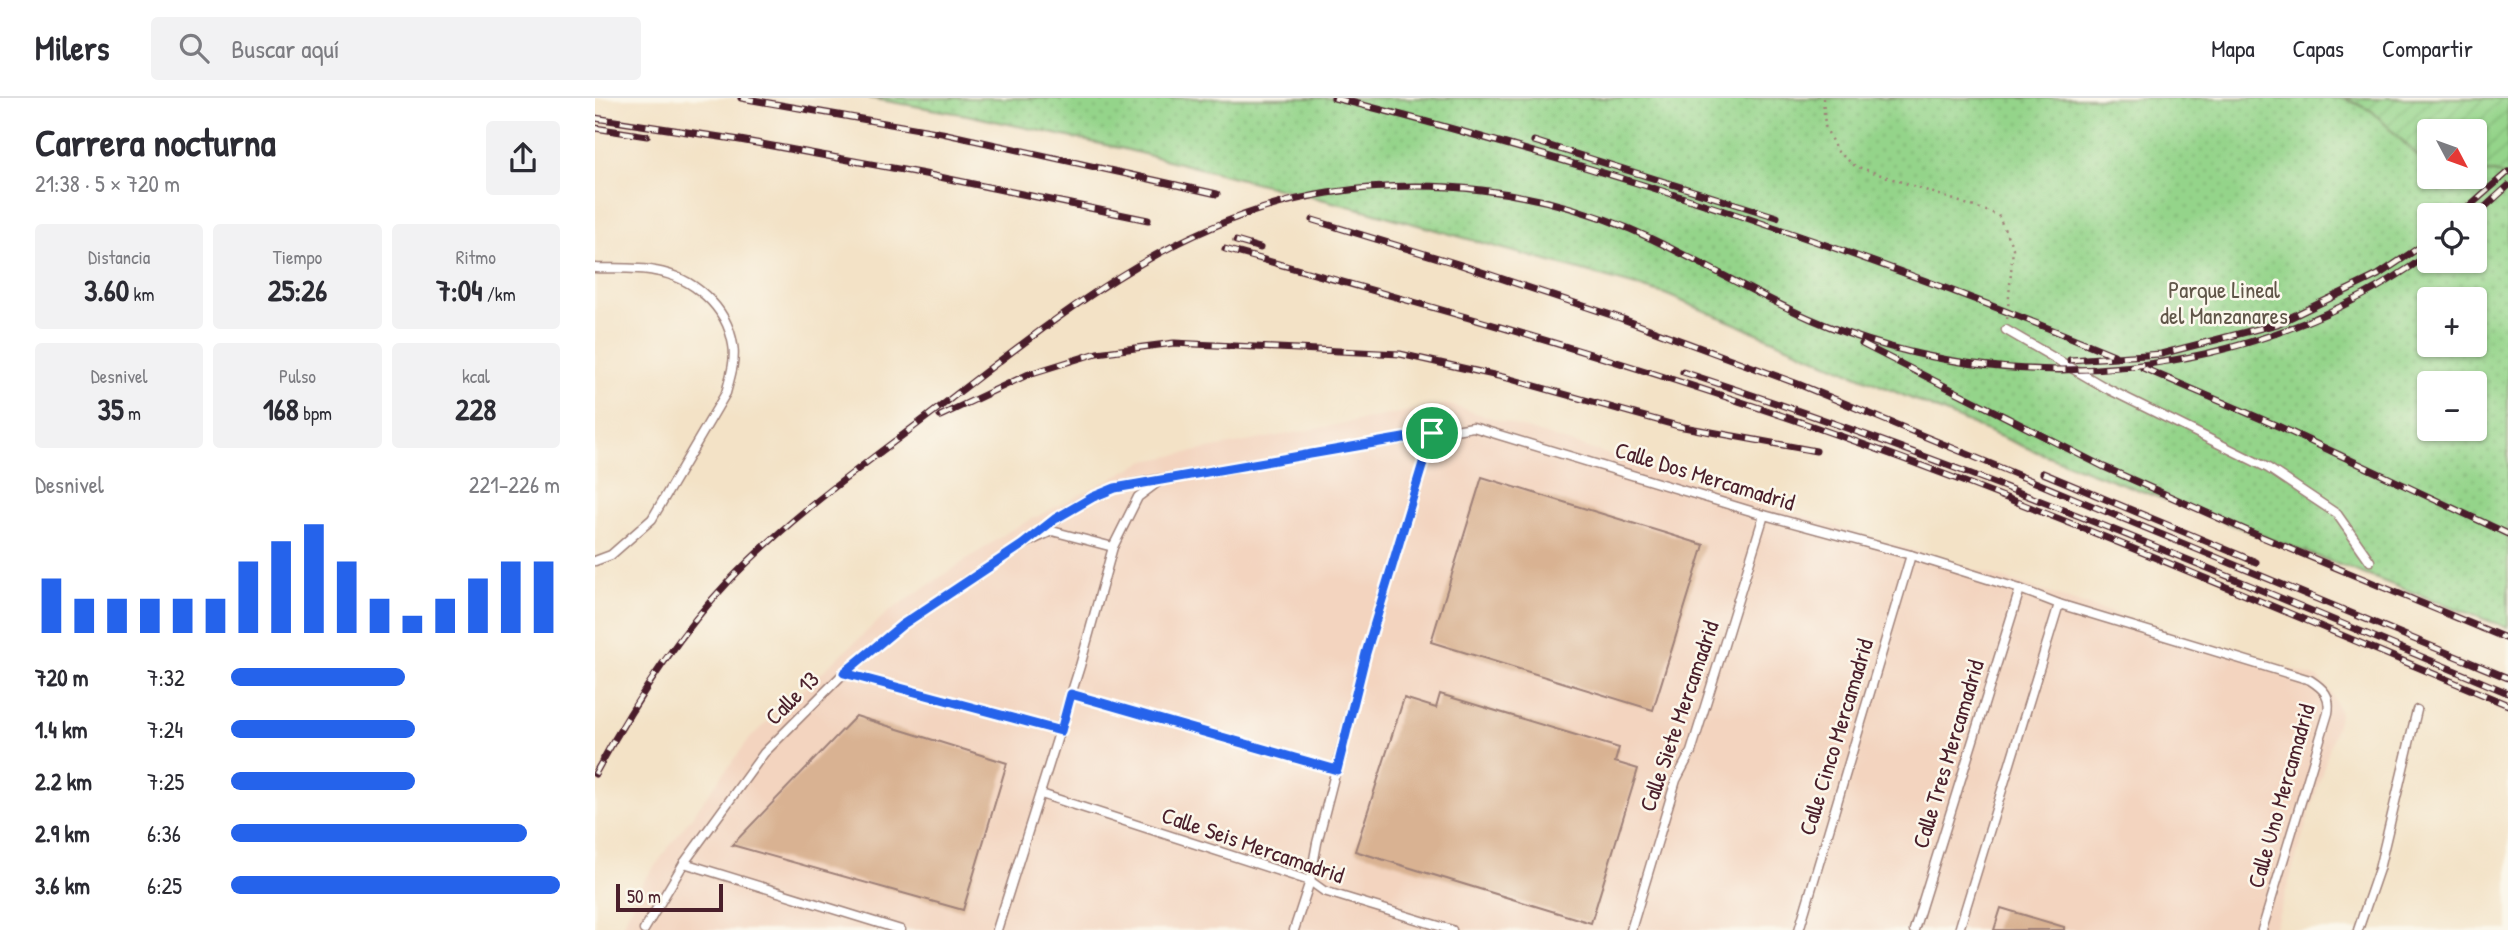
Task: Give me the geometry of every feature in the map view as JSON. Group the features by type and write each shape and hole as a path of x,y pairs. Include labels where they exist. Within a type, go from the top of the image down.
{"lane":[{"path":"595,268 653,270 678,277 703,292 722,316 733,345 732,372 726,393 652,519 611,555 595,561"},
{"path":"2006,330 2106,388 2269,468 2337,514 2370,561"},
{"name":"Calle Dos Mercamadrid","path":"997,930 1061,731 1113,547 1137,497 1162,479 1473,427 1764,515 1911,555 2059,604 2310,680"},
{"path":"1294,930 1310,881 1317,843 1366,653 1432,433"},
{"name":"Calle 13","path":"644,930 684,863 764,753 844,673 902,625 1022,545 1055,519 1093,497 1115,488 1162,479"},
{"name":"Calle Siete Mercamadrid","path":"1631,930 1676,780 1691,752 1764,515"},
{"name":"Calle 13","path":"1022,545 1052,531 1113,547"},
{"name":"Calle Cinco Mercamadrid","path":"1799,930 1911,555"},
{"name":"Calle Tres Mercamadrid","path":"1913,930 2020,589"},
{"path":"1959,930 2059,604"},
{"path":"844,673 1061,731"},
{"name":"Calle Uno Mercamadrid","path":"2262,930 2330,704 2327,694 2310,680"},
{"path":"1071,694 1337,770"},
{"path":"2358,930 2379,869 2417,710"},
{"name":"Calle Seis Mercamadrid","path":"1041,794 1310,881 1324,891 1452,930"},
{"path":"684,863 901,930"}],"path":[{"path":"1823,98 1825,126 1836,150 1855,166 1998,215 2013,248 2006,330"}],"shaded area":[{"path":"1447,404 2318,678 2331,693 2340,713 2274,930 620,930 643,882 750,738 888,612 1011,530 1145,461"}],"green space":[{"name":"Parque Lineal del Manzanares","path":"868,98 2508,98 2508,628 2032,450 1665,294 1368,211 1124,149 967,115"},
{"path":"2344,98 2508,98 2508,179 2495,172 2487,172 2487,119 2417,119 2417,155 2372,111"}],"building":[{"path":"1482,477 1704,545 1653,710 1431,642"},
{"path":"1440,694 1619,748 1615,762 1638,769 1591,923 1355,851 1404,698 1436,708"},
{"path":"856,716 1007,763 963,910 732,845"},
{"path":"2001,908 2064,927 2064,930 1994,930"}],"railway":[{"path":"741,98 942,133 1217,194"},
{"path":"1334,98 1497,141 1726,211 1921,279 2114,355"},
{"path":"595,118 740,140 925,174 1148,220"},
{"path":"595,128 647,136"},
{"path":"1534,141 1777,217"},
{"path":"2473,203 2508,172"},
{"path":"595,774 639,699 690,626 754,556 810,507 1086,298 1177,244 1225,222 1275,205 1328,193 1405,186 1482,190 1520,196 1594,215 1630,229 1811,319 1887,346 1967,363 2048,370 2129,366 2209,353 2286,330 2360,297 2417,261"},
{"path":"2487,205 2508,186"},
{"path":"1313,220 1458,264 1620,318 1798,384 2508,678"},
{"path":"1236,241 1260,248"},
{"path":"1225,249 1575,349 1875,448 2148,554 2508,705"},
{"path":"2070,360 2161,354 2277,324 2378,275 2417,249"},
{"path":"940,416 1029,374 1097,353 1174,343 1400,354 1507,378 1678,426 1816,451"},
{"path":"1862,344 2104,467 2250,532 2508,639"},
{"path":"2143,368 2280,427 2508,534"},
{"path":"1683,372 1788,407 1996,483 2202,565 2508,693"},
{"path":"2043,473 2256,562"}],"route":[{"path":"1432,433 1366,653 1337,770 1071,694 1061,731 844,673 902,625 1022,545 1055,519 1093,497 1115,488 1432,433"}]}
